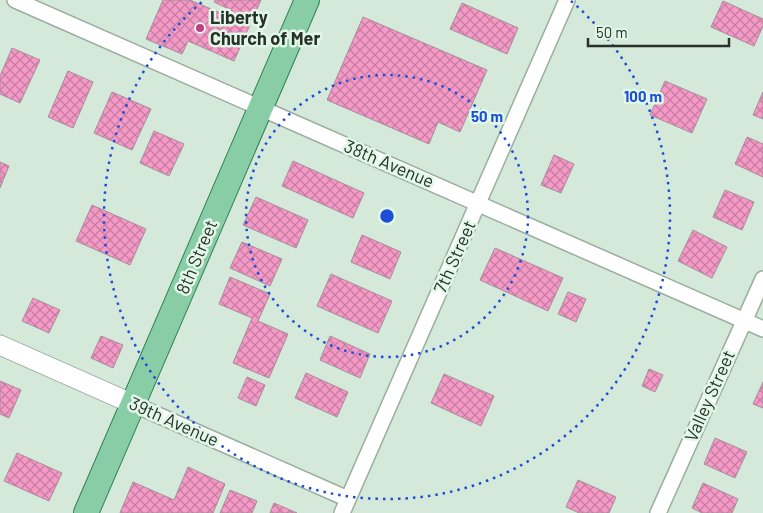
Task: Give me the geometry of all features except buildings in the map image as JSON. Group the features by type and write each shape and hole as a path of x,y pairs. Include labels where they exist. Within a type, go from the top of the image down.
{"main road":[{"name":"8th Street","path":"86,513 307,0"}],"street":[{"name":"38th Avenue","path":"15,0 763,329"},
{"name":"7th Street","path":"345,506 568,0"},
{"name":"Valley Street","path":"658,513 763,279"},
{"name":"39th Avenue","path":"0,345 134,404 345,506"}],"place":[{"name":"Liberty Church of Mer","path":"200,28"}]}
